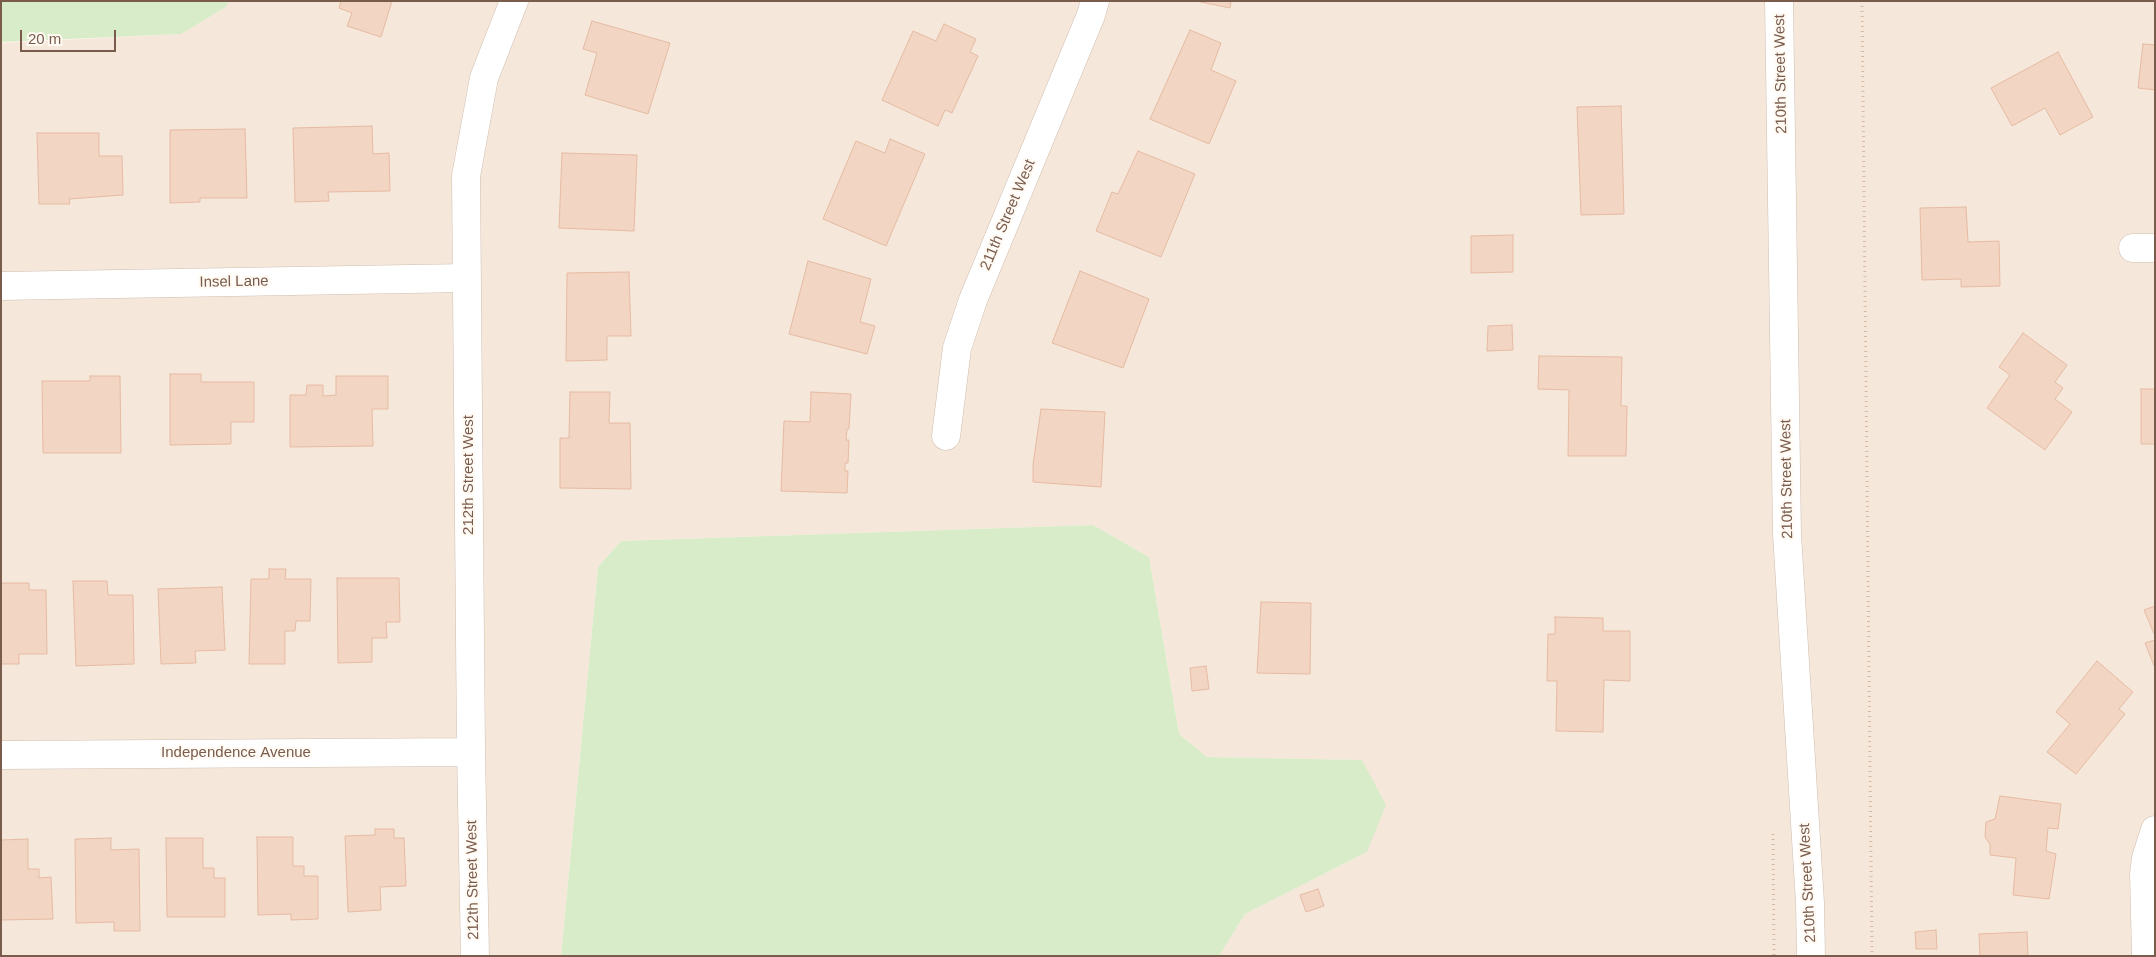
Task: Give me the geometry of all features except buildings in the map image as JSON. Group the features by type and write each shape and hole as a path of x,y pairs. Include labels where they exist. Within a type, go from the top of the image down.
{"street":[{"name":"212th Street West","path":"475,956 471,752 466,176 484,78 514,1"},
{"name":"211th Street West","path":"946,436 957,348 973,300 1091,15 1095,1"},
{"name":"210th Street West","path":"1780,1 1787,534 1810,903 1811,956"},
{"name":"Insel Lane","path":"1,286 467,278"},
{"name":"Independence Avenue","path":"1,755 471,752"},
{"path":"2146,956 2144,874 2146,858 2155,830"}],"path":[{"path":"1862,1 1872,956"}],"shaded area":[{"path":"229,1 2155,1 2155,956 1219,956 1245,914 1367,852 1362,760 1207,757 1179,734 1149,557 1093,525 621,541 598,567 561,956 1,956 1,43 181,34 226,7"}],"green space":[{"path":"1,1 229,1 226,7 181,34 1,42"},
{"path":"1093,525 1149,557 1179,734 1207,757 1362,760 1386,805 1367,852 1245,914 1219,956 561,956 598,567 621,541"}]}
